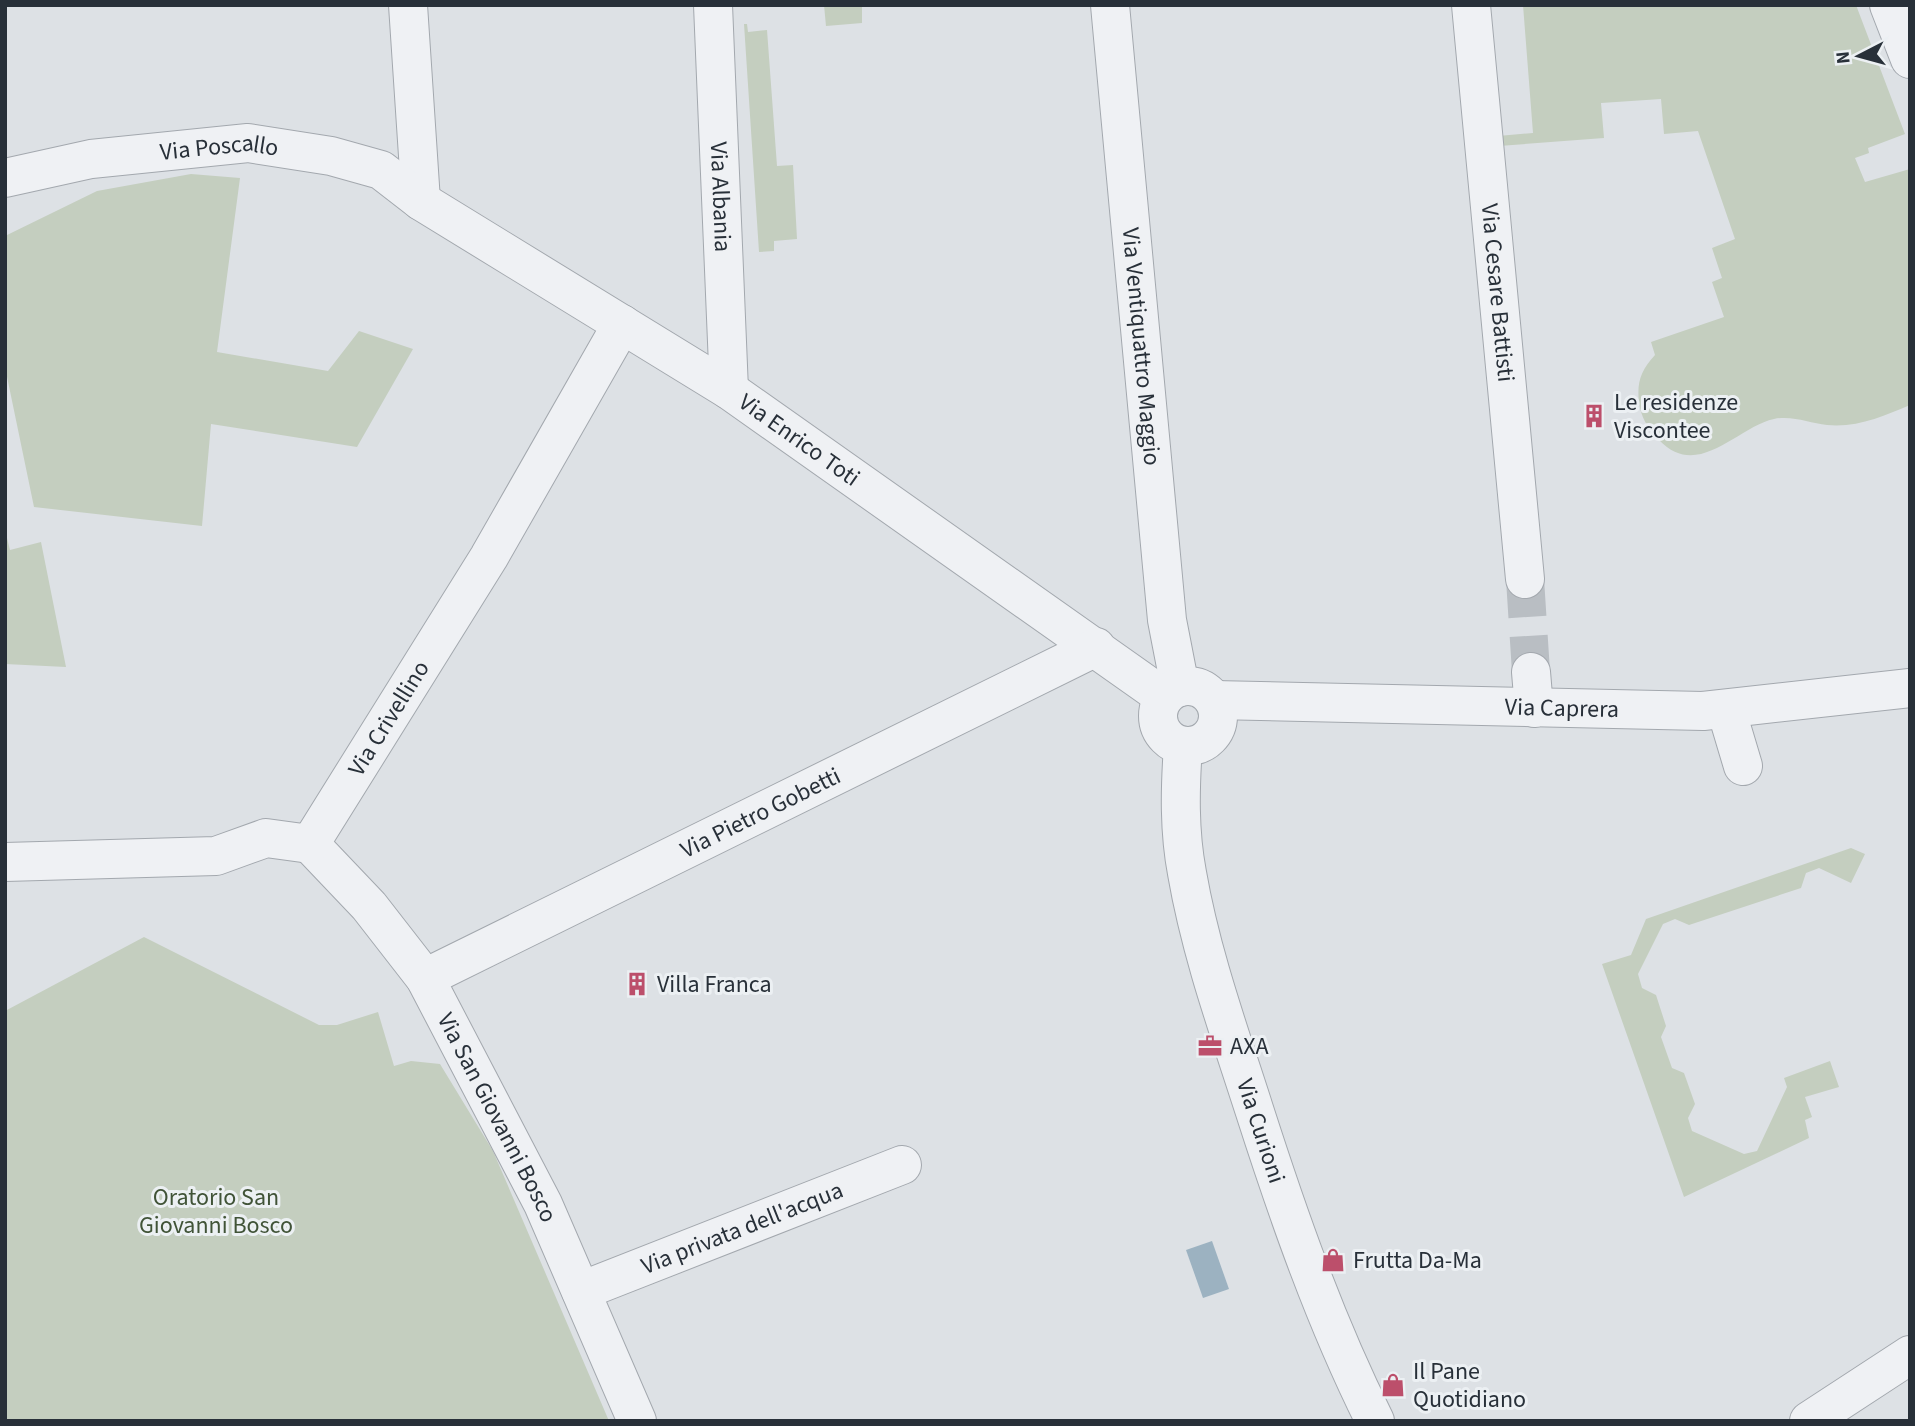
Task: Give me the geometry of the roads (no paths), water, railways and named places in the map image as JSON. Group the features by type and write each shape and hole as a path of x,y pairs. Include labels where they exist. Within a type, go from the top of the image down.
{"street":[{"path":"408,5 421,201"},
{"name":"Via Albania","path":"713,5 729,390"},
{"name":"Via Ventiquattro Maggio","path":"1110,5 1167,620 1186,695"},
{"name":"Via Cesare Battisti","path":"1471,5 1525,579"},
{"path":"1889,5 1910,59"},
{"name":"Via Poscallo","path":"5,178 91,159 248,143 331,156 382,170 421,201"},
{"name":"Via Enrico Toti","path":"421,201 729,390 1096,647 1186,695"},
{"name":"Via Crivellino","path":"310,844 489,557 622,324"},
{"name":"Via Pietro Gobetti","path":"425,978 1096,647"},
{"name":"Via Caprera","path":"1186,695 1533,690 1614,712 1726,709 1910,688"},
{"path":"1186,695 1219,719 1211,737 1193,746 1183,746 1165,736 1160,727 1159,707 1186,695"},
{"path":"1726,709 1743,766"},
{"name":"Via Curioni","path":"1183,746 1180,816 1186,873 1215,989 1291,1217 1341,1352 1375,1421"},
{"path":"5,862 216,856 266,838 310,844"},
{"name":"Via San Giovanni Bosco","path":"310,844 369,906 425,978 543,1204 637,1421"},
{"name":"Via privata dell'acqua","path":"581,1292 902,1165"},
{"path":"1810,1421 1910,1355"}],"water":[{"path":"1212,1241 1229,1289 1203,1298 1186,1250"}],"tunnel":[{"path":"1525,579 1531,672"}],"place":[{"name":"Le residenze Viscontee","path":"1594,416"},
{"name":"Villa Franca","path":"637,984"},
{"name":"AXA","path":"1210,1046"},
{"name":"Frutta Da-Ma","path":"1333,1260"},
{"name":"Il Pane Quotidiano","path":"1393,1385"}],"park label":[{"name":"Oratorio San Giovanni Bosco","path":"216,1211"}]}
